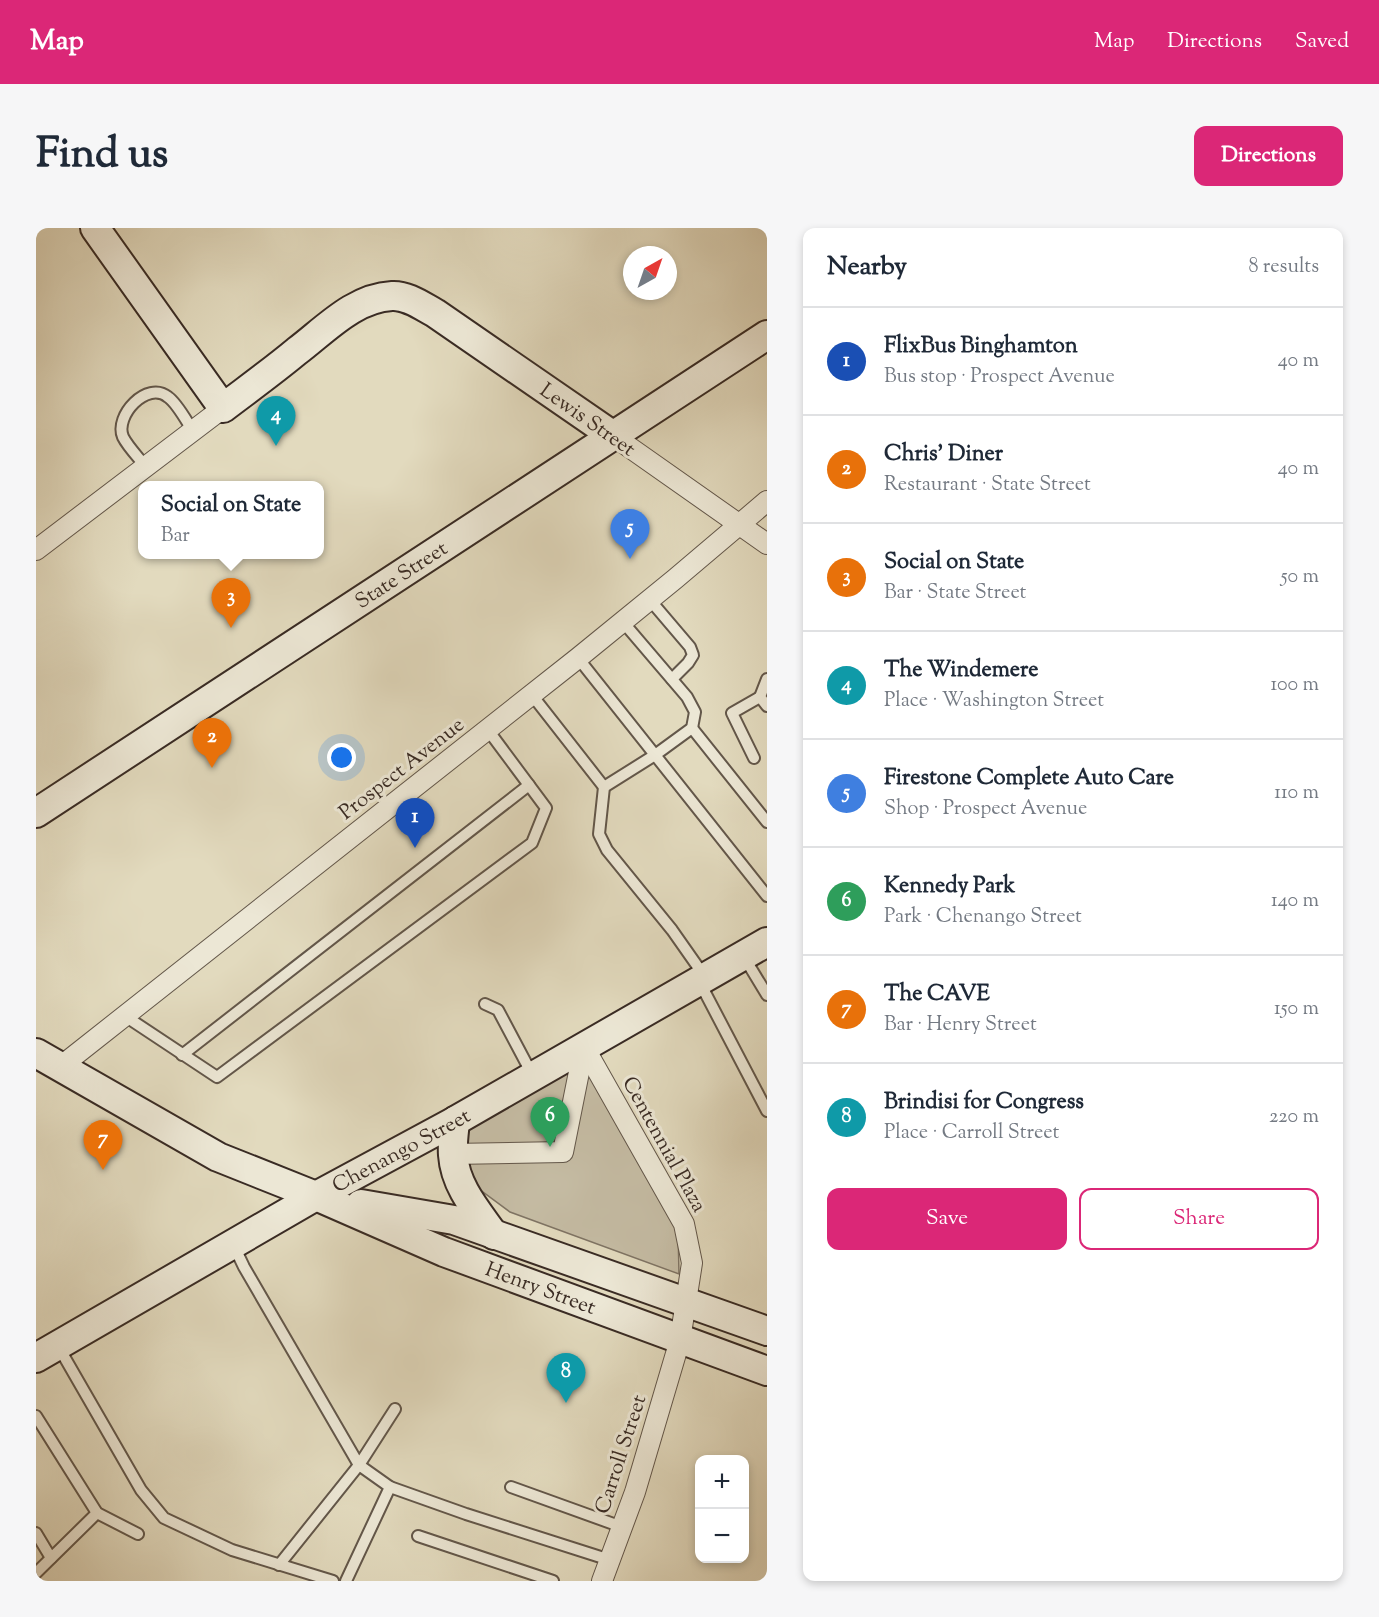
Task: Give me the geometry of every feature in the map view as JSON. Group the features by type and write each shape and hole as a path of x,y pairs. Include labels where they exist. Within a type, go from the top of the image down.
{"street":[{"path":"36,550 224,408 95,228"},
{"name":"Lewis Street","path":"224,408 329,324 357,307 376,298 394,296 407,298 435,313 767,544"},
{"name":"State Street","path":"36,813 767,335"},
{"name":"Prospect Avenue","path":"48,1060 125,1016 623,622 767,501"},
{"name":"Chenango Street","path":"47,1352 316,1196 455,1121 755,949"},
{"path":"452,1154 563,1152 584,1047"},
{"name":"Centennial Plaza","path":"584,1047 684,1224 692,1263 681,1340"},
{"name":"Henry Street","path":"48,1060 218,1156 444,1252 767,1371"},
{"path":"455,1121 452,1154 456,1174 469,1201 494,1234"},
{"name":"Henry Street","path":"316,1196 454,1220 767,1331"},
{"name":"Carroll Street","path":"602,1581 635,1492 681,1340"}],"lane":[{"path":"146,467 123,436 121,425 126,412 139,398 160,393 168,397 193,431"},
{"path":"650,600 690,647 693,656 672,679"},
{"path":"604,787 655,755 692,728 695,712 687,697 623,622"},
{"path":"578,658 767,896"},
{"path":"754,758 732,714 763,701 767,679"},
{"path":"532,694 604,787 599,834 607,850 672,930 702,979 767,1111"},
{"path":"692,728 767,822"},
{"path":"125,1016 217,1077 532,843 546,808 488,730"},
{"path":"182,1055 529,785"},
{"path":"755,949 767,995"},
{"path":"485,1004 498,1010 534,1076"},
{"path":"233,1245 244,1268 359,1465 390,1486 466,1514 610,1560"},
{"path":"47,1352 141,1490 164,1518 232,1550 333,1581"},
{"path":"279,1565 359,1465 395,1409"},
{"path":"36,1416 97,1513 138,1534"},
{"path":"346,1581 390,1486"},
{"path":"511,1487 622,1527"},
{"path":"36,1574 97,1513"},
{"path":"36,1533 51,1558"},
{"path":"418,1536 553,1581"}],"shaded area":[{"path":"581,1055 678,1230 679,1274 510,1212 479,1189 470,1168 463,1126"}],"place":[{"name":"The Windemere","path":"276,446"},
{"name":"Firestone Complete Auto Care","path":"630,559"},
{"name":"Social on State","path":"231,628"},
{"name":"Chris' Diner","path":"212,768"},
{"name":"FlixBus Binghamton","path":"415,848"},
{"name":"Kennedy Park","path":"550,1147"},
{"name":"The CAVE","path":"103,1170"},
{"name":"Brindisi for Congress","path":"566,1403"}]}
